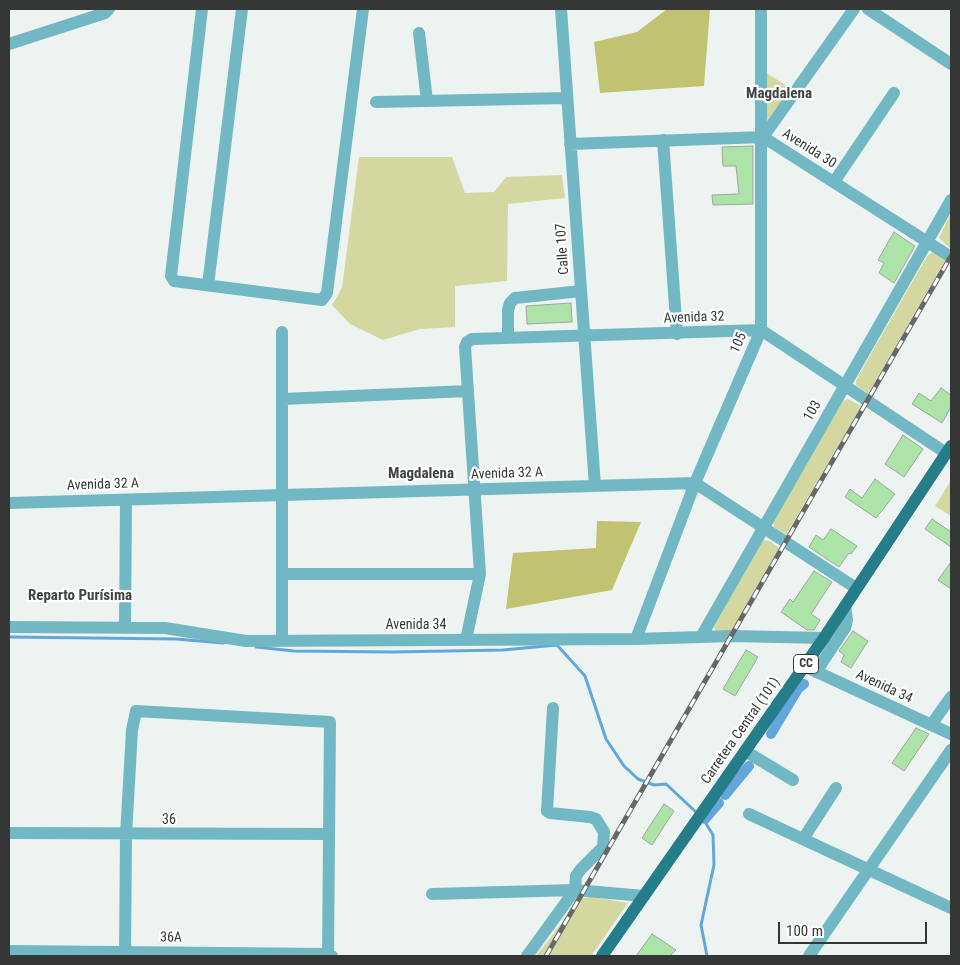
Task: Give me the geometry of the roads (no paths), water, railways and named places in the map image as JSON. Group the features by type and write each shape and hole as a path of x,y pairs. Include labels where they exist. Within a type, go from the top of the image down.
{"main road":[{"name":"Carretera Central (101)","path":"602,956 824,638 949,450"}],"street":[{"path":"9,44 105,13 110,9"},
{"path":"202,9 171,276 174,281 322,300 327,293 363,9"},
{"path":"208,285 242,9"},
{"name":"Calle 107","path":"561,9 595,486"},
{"name":"105","path":"636,639 695,483 762,330 763,137 761,9"},
{"path":"763,137 854,9"},
{"path":"868,9 951,64"},
{"path":"419,33 427,101"},
{"path":"834,182 894,93"},
{"path":"376,102 567,98"},
{"name":"Avenida 30","path":"570,144 763,137 951,257"},
{"path":"663,140 677,334"},
{"name":"103","path":"701,637 951,200"},
{"path":"508,338 508,310 510,303 515,298 581,291"},
{"path":"762,330 844,385 949,450"},
{"name":"Avenida 32","path":"468,391 465,347 467,342 472,339 762,330"},
{"path":"282,332 282,640"},
{"path":"283,398 468,391 480,574 466,640"},
{"path":"695,483 856,588"},
{"name":"Avenida 32 A","path":"9,503 695,483"},
{"path":"125,628 126,500"},
{"path":"283,574 480,574"},
{"path":"816,672 845,628 847,620 845,606"},
{"name":"Avenida 34","path":"9,627 166,628 246,640 824,638"},
{"name":"Avenida 34","path":"804,666 951,734"},
{"path":"931,725 951,698"},
{"path":"527,956 575,890 576,876 602,847 604,832 596,819 550,814 547,811 553,708"},
{"path":"125,954 126,835 132,730 136,711 330,722 329,956"},
{"path":"809,956 951,750"},
{"path":"745,751 793,780"},
{"path":"803,839 836,788"},
{"path":"749,814 951,908"},
{"name":"36","path":"9,833 126,835 329,834"},
{"path":"432,894 575,890 644,896"},
{"name":"36A","path":"9,952 329,956"}],"waterway":[{"path":"9,637 176,639 223,643"},
{"path":"256,647 294,651 392,652 503,650 557,645 585,676 606,739 624,766 638,779 654,785 666,784 697,813"},
{"path":"771,734 798,689 804,684"},
{"path":"725,795 749,766"},
{"path":"705,819 719,803"},
{"path":"702,817 713,835 714,865 701,925 707,956"}],"railway":[{"path":"546,956 951,256"}],"district":[{"name":"Magdalena","path":"779,94"},
{"name":"Magdalena","path":"421,474"},
{"name":"Reparto Purísima","path":"80,596"}]}
